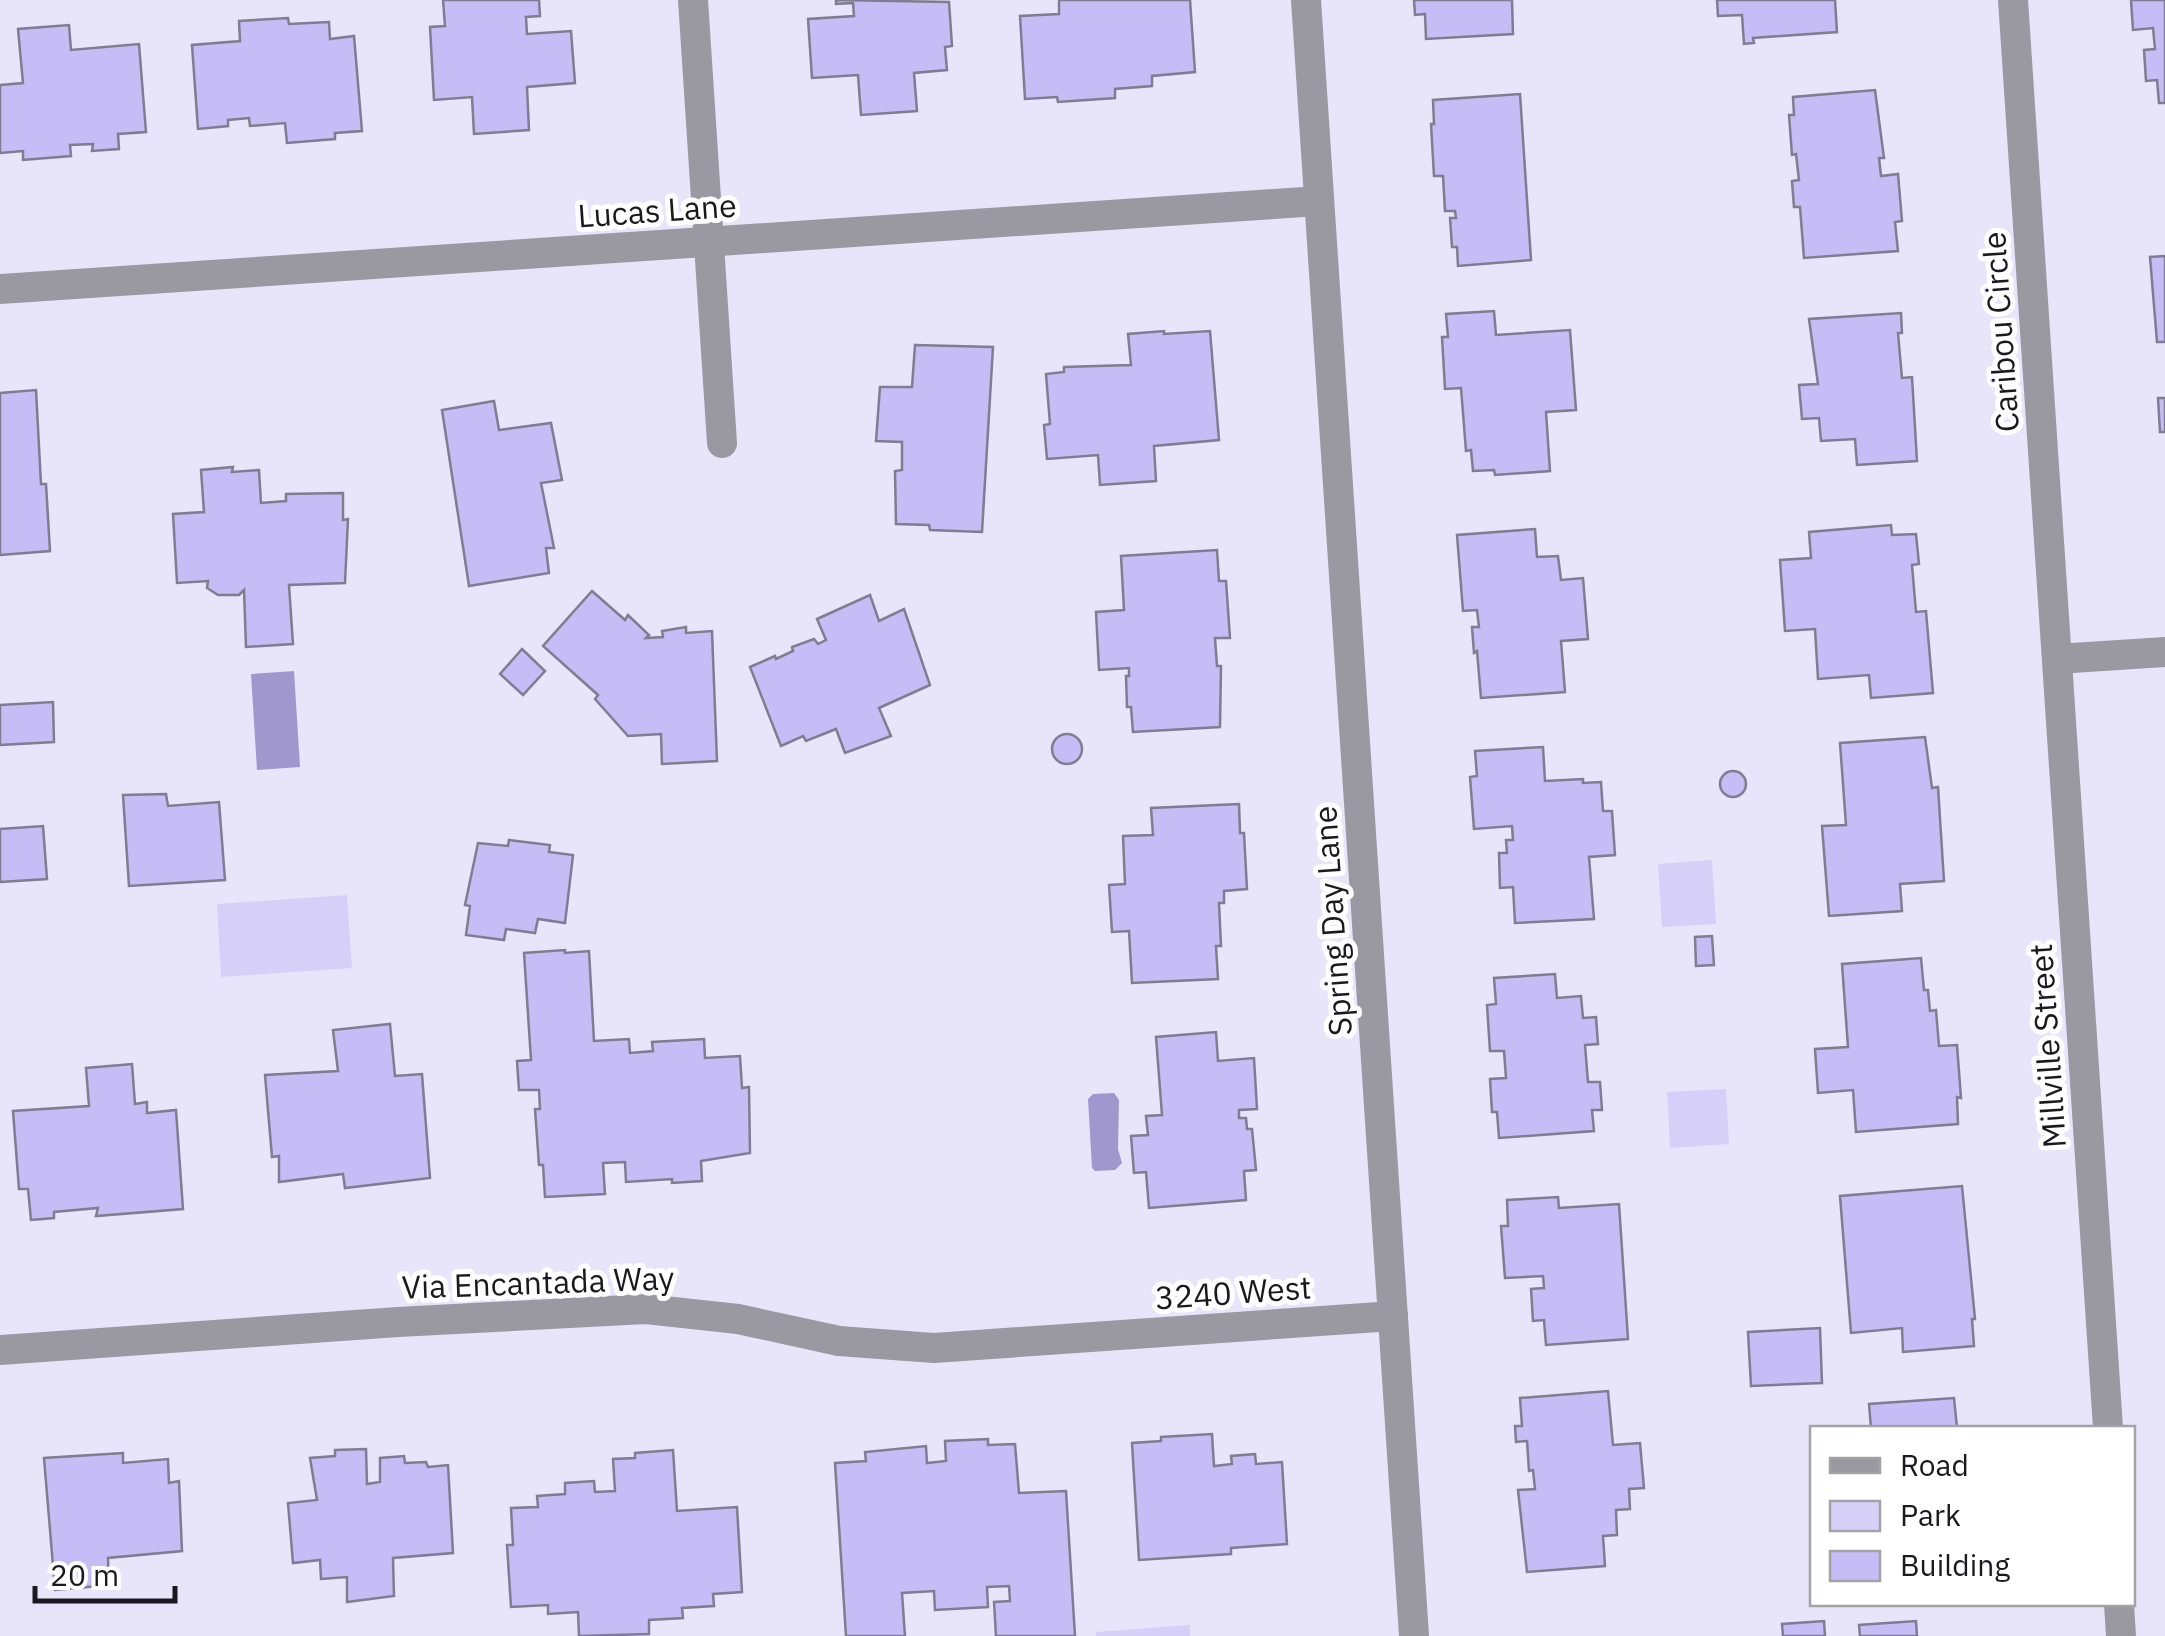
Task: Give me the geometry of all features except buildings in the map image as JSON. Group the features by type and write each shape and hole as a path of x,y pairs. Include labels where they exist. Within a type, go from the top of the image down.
{"street":[{"path":"692,0 722,443"},
{"name":"Spring Day Lane","path":"1306,0 1414,1636"},
{"name":"Caribou Circle","path":"2013,0 2057,659"},
{"name":"Lucas Lane","path":"0,289 1319,201"},
{"path":"2057,659 2165,652"},
{"name":"Millville Street","path":"2057,659 2108,1426"},
{"name":"Via Encantada Way","path":"0,1350 646,1309 722,1316 839,1342 890,1347 934,1348 1077,1337"},
{"name":"3240 West","path":"1077,1337 1393,1316"},
{"path":"2119,1606 2121,1636"}],"green space":[{"path":"1712,860 1716,924 1662,927 1658,864"},
{"path":"347,895 352,968 221,977 217,904"},
{"path":"1726,1089 1729,1144 1670,1148 1667,1092"},
{"path":"1190,1625 1190,1636 1096,1636 1096,1632"}],"shaded area":[{"path":"294,671 300,767 257,770 251,674"},
{"path":"1114,1093 1119,1100 1118,1149 1122,1163 1115,1170 1095,1171 1088,1099 1093,1094"}]}
